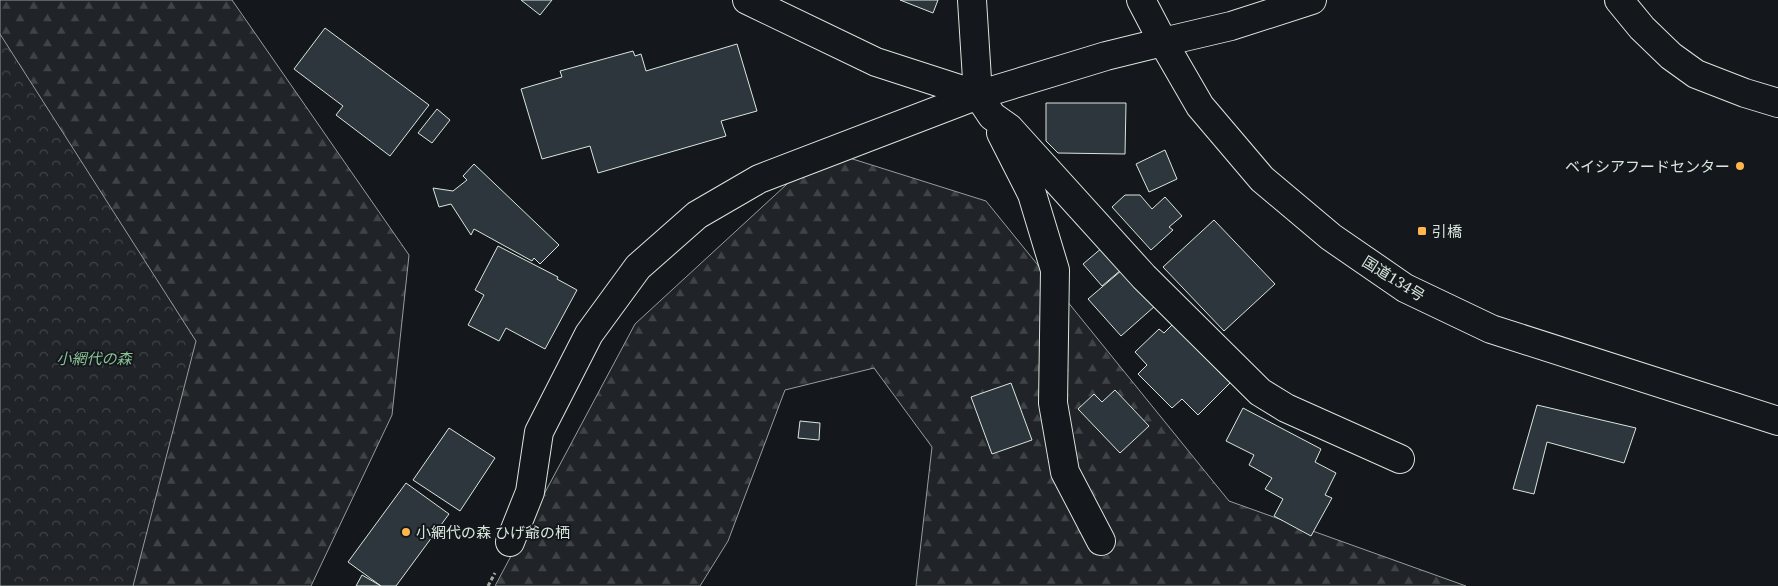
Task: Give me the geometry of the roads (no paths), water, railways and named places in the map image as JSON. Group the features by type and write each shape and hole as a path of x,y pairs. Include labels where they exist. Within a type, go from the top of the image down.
{"main road":[{"path":"747,0 876,62 985,106 1009,128 1144,276 1260,392 1286,408 1400,459"},
{"path":"972,0 985,106 1032,194 1055,270 1054,413 1065,472 1100,541"},
{"name":"国道134号","path":"1141,0 1200,106 1262,180 1331,237 1405,288 1490,329 1778,421"},
{"path":"510,542 530,492 538,432 589,334 638,267 697,215 759,179 985,106 1106,56 1232,26 1312,0"},
{"path":"1619,0 1642,28 1671,56 1696,74 1744,93 1778,103"}],"place":[{"name":"ベイシアフードセンター","path":"1740,166"},
{"name":"引橋","path":"1422,231"},
{"name":"小網代の森 ひげ爺の栖","path":"406,532"}],"park label":[{"name":"小網代の森","path":"94,358"}]}
